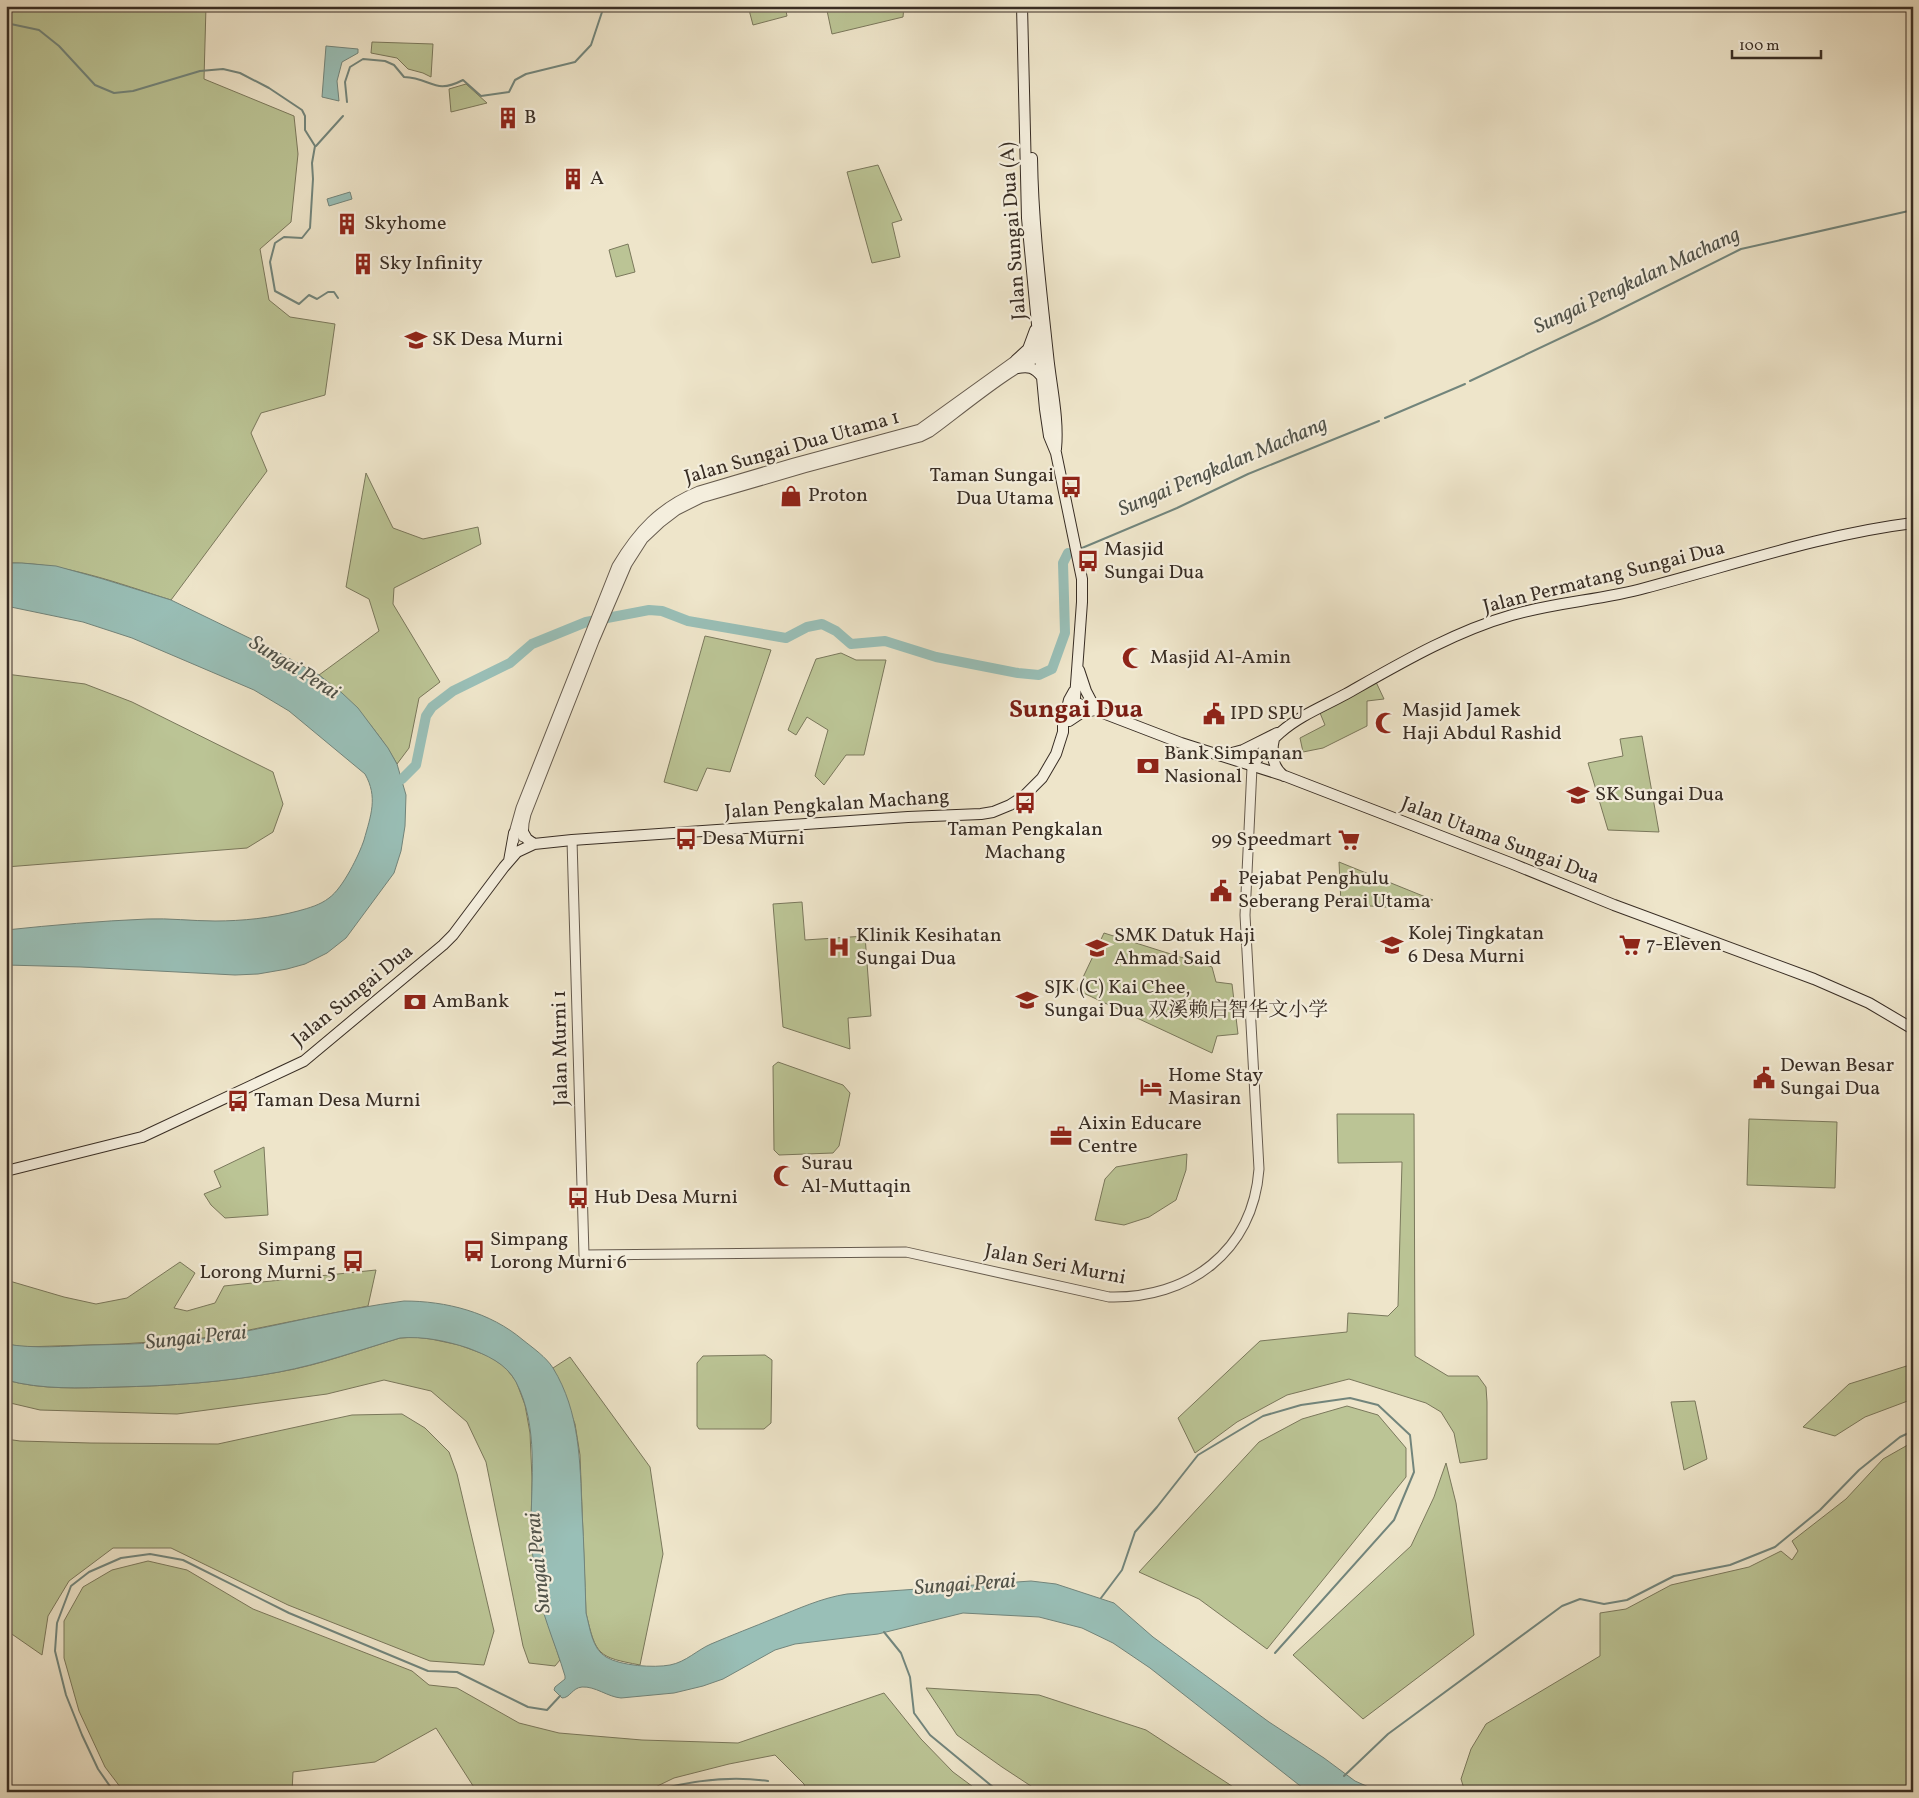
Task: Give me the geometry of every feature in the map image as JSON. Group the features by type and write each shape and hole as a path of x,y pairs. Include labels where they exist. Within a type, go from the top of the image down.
{"main road":[{"name":"Jalan Sungai Dua (A)","path":"1022,6 1027,218 1037,322 1058,429 1056,453"},
{"name":"Jalan Sungai Dua (A)","path":"1030,6 1034,217 1043,352 1042,377 1049,436 1056,453 1082,578 1078,665 1073,698"},
{"path":"1037,322 1032,342 1017,364 1034,369 1042,377"},
{"name":"Jalan Permatang Sungai Dua","path":"1252,767 1262,752 1282,731 1315,711 1425,651 1512,615 1548,606 1598,599 1809,544 1913,523"},
{"path":"1069,721 1080,713 1096,710 1086,691 1078,665"},
{"name":"Jalan Utama Sungai Dua","path":"1073,698 1096,710 1220,756 1285,776 1614,905 1827,984 1869,1003 1913,1029"},
{"name":"Jalan Pengkalan Machang","path":"572,840 981,814 1010,805 1034,788 1050,766 1069,721 1073,698"},
{"name":"Jalan Pengkalan Machang","path":"1063,732 1063,724 1073,698"},
{"path":"1220,756 1243,750 1282,731"},
{"path":"1274,739 1272,750 1274,762 1277,770 1285,776"},
{"path":"508,861 518,832 527,839 526,848 572,840"},
{"name":"Jalan Sungai Dua","path":"6,1171 142,1137 304,1061 443,945 453,935 508,861 526,848"}],"street":[{"name":"Jalan Sungai Dua Utama 1","path":"526,848 518,832 521,808 578,660 591,640 609,594 643,539 660,523 687,504 701,498 745,484 920,437 930,432 1017,364 1043,352"},
{"name":"Jalan Seri Murni","path":"584,1255 906,1252 1109,1297 1151,1294 1178,1286 1201,1272 1223,1254 1242,1227 1250,1211 1258,1183 1259,1169 1244,916 1252,767"},
{"name":"Jalan Murni 1","path":"572,840 584,1255"}],"green space":[{"path":"6,6 206,6 204,79 294,116 298,154 291,222 260,249 269,300 290,317 335,324 325,395 261,413 251,433 267,471 171,600 69,570 48,566 6,563"},
{"path":"748,6 785,6 787,16 753,25"},
{"path":"826,6 904,6 903,17 832,34"},
{"path":"372,42 433,44 431,77 408,69 397,58 371,53"},
{"path":"466,84 487,103 451,112 449,89"},
{"path":"878,165 902,220 892,223 900,257 872,263 847,172"},
{"path":"628,244 635,272 616,277 609,250"},
{"path":"366,473 393,528 423,539 478,527 481,544 394,588 393,604 440,682 419,698 409,748 397,764 372,727 342,695 319,675 379,631 369,599 346,587"},
{"path":"705,636 771,650 730,772 707,768 697,791 664,782"},
{"path":"841,653 856,660 886,660 864,755 846,755 824,785 815,776 828,730 807,717 796,735 788,730 816,659"},
{"path":"6,674 85,684 132,702 273,772 283,804 273,832 247,848 6,867"},
{"path":"1376,682 1384,699 1367,701 1367,726 1323,748 1303,752 1300,738 1325,725 1320,713"},
{"path":"1642,736 1659,832 1608,830 1588,763 1623,756 1620,739"},
{"path":"1339,862 1433,900 1415,901 1414,909 1341,904"},
{"path":"802,902 805,940 865,936 871,1016 848,1018 850,1049 783,1027 773,904"},
{"path":"1104,933 1212,967 1216,982 1232,984 1238,1034 1217,1036 1212,1053 1077,990"},
{"path":"778,1062 843,1085 850,1093 839,1146 833,1153 779,1155 774,1150 773,1066"},
{"path":"1337,1114 1414,1114 1415,1356 1448,1376 1478,1376 1486,1387 1487,1459 1460,1463 1454,1433 1441,1412 1426,1403 1349,1379 1287,1395 1237,1422 1195,1453 1178,1418 1260,1341 1347,1332 1348,1313 1388,1316 1398,1306 1402,1162 1338,1163"},
{"path":"1749,1119 1837,1122 1835,1188 1747,1185"},
{"path":"264,1147 268,1215 225,1218 211,1205 204,1194 221,1187 214,1171"},
{"path":"1187,1154 1186,1170 1176,1200 1149,1217 1124,1225 1095,1220 1105,1179 1116,1167"},
{"path":"180,1262 195,1273 174,1308 187,1311 215,1303 224,1286 376,1270 368,1306 244,1331 196,1339 121,1344 23,1347 6,1344 6,1280 96,1304 127,1298"},
{"path":"414,1337 459,1345 489,1356 505,1367 516,1381 525,1405 530,1433 532,1479 531,1531 545,1615 560,1660 555,1666 529,1663 523,1646 486,1462 467,1422 431,1391 384,1380 327,1394 177,1414 40,1410 6,1402 6,1380 47,1387 75,1388 157,1386 218,1381 294,1369 400,1338"},
{"path":"765,1355 772,1360 771,1423 764,1429 699,1429 697,1426 697,1363 703,1356"},
{"path":"570,1357 650,1467 663,1554 640,1665 615,1660 601,1652 596,1646 586,1613 580,1455 575,1424 553,1368"},
{"path":"1913,1364 1913,1399 1865,1417 1835,1436 1803,1427 1849,1384"},
{"path":"1695,1401 1707,1459 1684,1470 1671,1402"},
{"path":"1347,1406 1378,1415 1406,1448 1406,1477 1267,1649 1199,1599 1139,1572 1259,1442 1302,1419"},
{"path":"402,1414 425,1428 449,1452 457,1474 494,1631 484,1665 430,1661 288,1605 171,1548 113,1548 69,1581 48,1616 42,1655 6,1630 6,1439 90,1443 218,1444 352,1415"},
{"path":"1913,1442 1913,1792 1465,1792 1461,1779 1471,1749 1486,1724 1600,1656 1600,1613 1626,1609 1671,1585 1749,1567 1781,1551 1792,1560 1798,1551 1792,1541 1846,1499 1883,1459"},
{"path":"1446,1463 1456,1503 1474,1635 1363,1719 1293,1655 1411,1546 1434,1497"},
{"path":"148,1561 187,1570 253,1609 412,1671 429,1685 457,1688 519,1723 559,1733 642,1740 738,1743 884,1693 921,1739 953,1772 980,1792 807,1792 804,1784 775,1755 674,1778 645,1792 477,1792 436,1728 375,1762 293,1772 292,1792 124,1792 105,1767 79,1711 64,1658 64,1621 83,1587 112,1570"},
{"path":"926,1688 1039,1695 1146,1730 1241,1792 1040,1792 957,1735"}],"water":[{"path":"326,46 358,49 358,53 342,62 337,81 339,101 322,97"},
{"path":"350,192 352,199 329,206 327,199"},
{"name":"Sungai Perai","path":"6,563 56,566 171,600 274,650 319,675 358,708 388,748 397,764 406,795 405,826 401,851 394,873 346,938 327,953 305,964 258,974 235,975 6,965 6,930 76,923 147,919 246,920 306,909 318,904 326,900 340,887 354,862 367,831 372,798 369,782 365,774 289,711 254,690 132,638 83,622 6,606"},
{"name":"Sungai Perai","path":"404,1301 436,1303 482,1315 510,1330 547,1360 553,1368 569,1402 577,1438 586,1613 595,1644 606,1657 638,1666 670,1665 711,1644 828,1598 847,1594 1031,1581 1056,1584 1114,1603 1153,1637 1269,1722 1355,1781 1380,1792 1308,1792 1150,1668 1113,1643 1082,1628 1039,1617 963,1613 878,1634 795,1644 775,1650 723,1679 674,1693 621,1698 592,1688 582,1687 562,1698 554,1690 565,1679 565,1676 544,1613 534,1568 531,1534 531,1435 523,1399 516,1382 507,1370 495,1360 460,1345 426,1338 400,1338 295,1369 219,1381 61,1388 6,1380 6,1344 50,1347 141,1344 189,1340 221,1336 358,1308"}],"waterway":[{"path":"347,102 345,82 350,67 363,59 385,61 394,65 404,77 439,86 463,80 481,96 509,92 515,80 526,74 575,62 591,45 604,6"},
{"path":"6,23 39,30 59,46 95,85 114,93 133,91 200,71 223,69 240,73 269,88 302,110 305,116 305,130 315,146 312,163 310,228 302,238 284,237 275,243 270,262 275,291 299,304 309,295 317,299 328,292 334,292 338,298"},
{"path":"316,146 343,116"},
{"name":"Sungai Pengkalan Machang","path":"1470,381 1599,320 1741,249 1913,210"},
{"name":"Sungai Pengkalan Machang","path":"1385,418 1465,384"},
{"name":"Sungai Pengkalan Machang","path":"1082,548 1177,508 1248,474 1379,421"},
{"name":"Sungai Pengkalan Machang","path":"389,785 402,779 416,765 426,716 432,707 453,691 510,663 532,644 586,622 649,610 662,611 688,621 786,638 807,627 822,624 836,631 851,644 885,641 936,657 1018,673 1039,675 1052,669 1065,633 1063,563 1068,553"},
{"path":"1101,1598 1122,1570 1135,1532 1198,1455 1263,1416 1301,1405 1350,1398 1378,1405 1410,1435 1414,1472 1394,1520 1275,1653"},
{"path":"1344,1776 1388,1734 1562,1606 1580,1599 1604,1604 1627,1600 1674,1576 1730,1565 1775,1547 1820,1510 1859,1470 1900,1437 1913,1431"},
{"path":"114,1792 98,1769 82,1735 66,1695 55,1651 57,1623 71,1586 89,1572 121,1558 150,1554 183,1560 289,1613 428,1671 457,1672 528,1707 547,1710 560,1696"},
{"path":"884,1632 901,1653 910,1677 914,1713 930,1735 999,1792"},
{"path":"658,1792 661,1789 701,1781 741,1779 768,1781"}],"place":[{"name":"B","path":"508,118"},
{"name":"A","path":"573,179"},
{"name":"Skyhome","path":"347,224"},
{"name":"Sky Infinity","path":"363,264"},
{"name":"SK Desa Murni","path":"416,340"},
{"name":"Taman Sungai Dua Utama","path":"1071,487"},
{"name":"Proton","path":"791,496"},
{"name":"Masjid Sungai Dua","path":"1088,561"},
{"name":"Masjid Al-Amin","path":"1133,658"},
{"name":"IPD SPU","path":"1214,714"},
{"name":"Masjid Jamek Haji Abdul Rashid","path":"1386,723"},
{"name":"Bank Simpanan Nasional","path":"1148,766"},
{"name":"SK Sungai Dua","path":"1578,795"},
{"name":"Taman Pengkalan Machang","path":"1025,803"},
{"name":"Desa Murni","path":"686,839"},
{"name":"99 Speedmart","path":"1349,840"},
{"name":"Pejabat Penghulu Seberang Perai Utama","path":"1221,891"},
{"name":"Kolej Tingkatan 6 Desa Murni","path":"1392,945"},
{"name":"7-Eleven","path":"1630,945"},
{"name":"Klinik Kesihatan Sungai Dua","path":"839,947"},
{"name":"SMK Datuk Haji Ahmad Said","path":"1097,948"},
{"name":"SJK (C) Kai Chee, Sungai Dua 双溪赖启智华文小学","path":"1027,1000"},
{"name":"AmBank","path":"415,1002"},
{"name":"Dewan Besar Sungai Dua","path":"1764,1078"},
{"name":"Home Stay Masiran","path":"1151,1087"},
{"name":"Taman Desa Murni","path":"238,1101"},
{"name":"Aixin Educare Centre","path":"1061,1136"},
{"name":"Surau Al-Muttaqin","path":"784,1176"},
{"name":"Hub Desa Murni","path":"578,1198"},
{"name":"Simpang Lorong Murni 6","path":"474,1251"},
{"name":"Simpang Lorong Murni 5","path":"353,1261"}],"district":[{"name":"Sungai Dua","path":"1076,710"}]}
